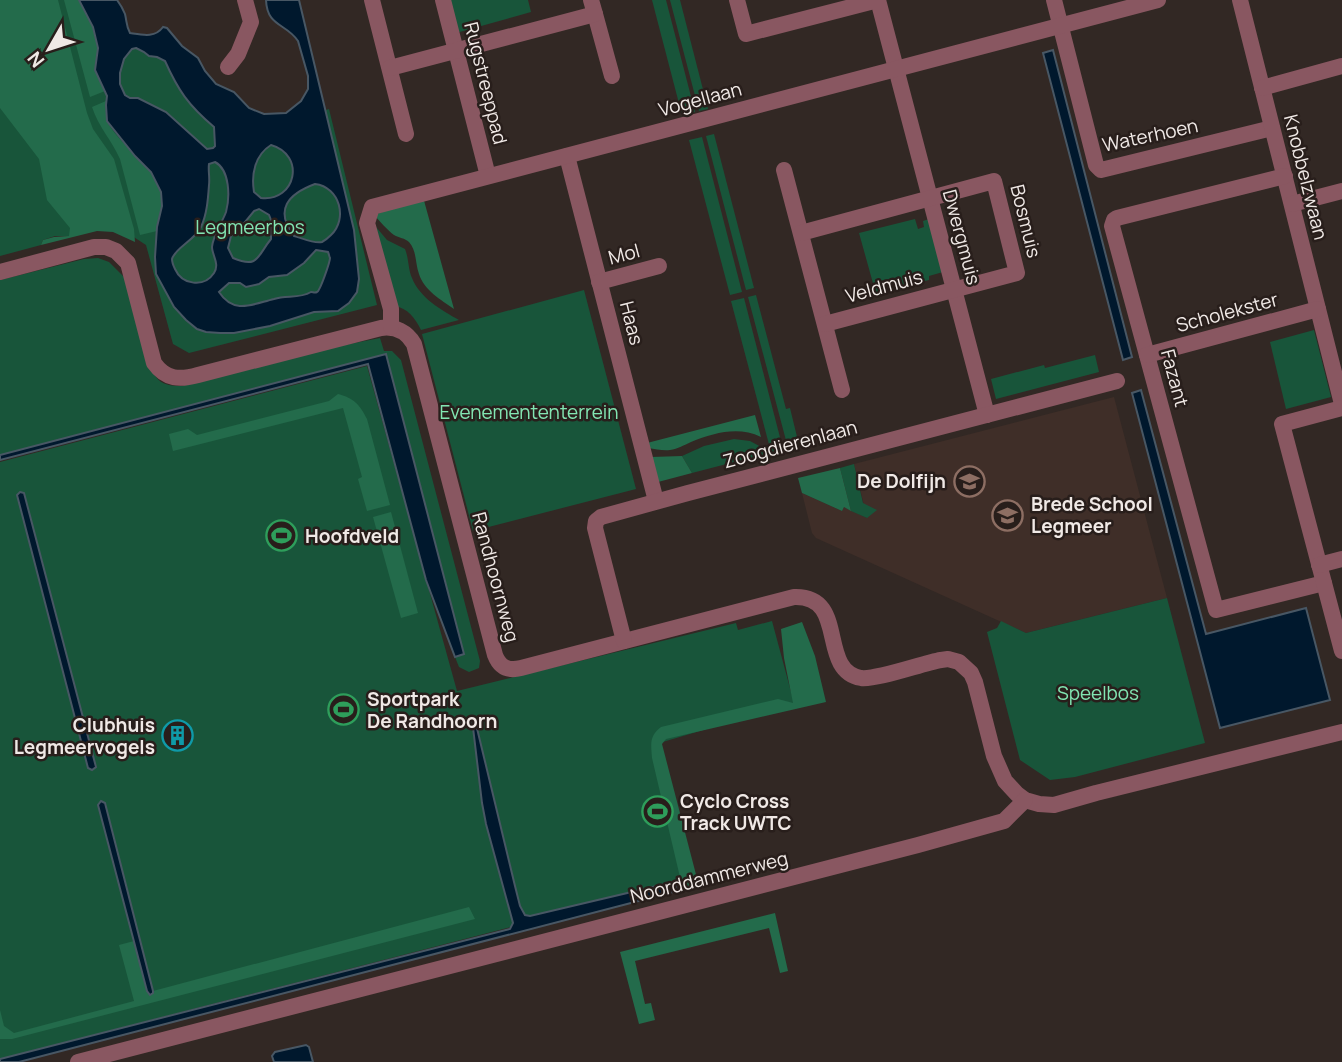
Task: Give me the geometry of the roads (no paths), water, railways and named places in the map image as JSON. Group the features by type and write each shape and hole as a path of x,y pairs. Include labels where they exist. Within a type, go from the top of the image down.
{"street":[{"path":"228,67 238,54 251,22 245,0"},
{"path":"372,0 407,134"},
{"name":"Rugstreeppad","path":"443,0 488,176"},
{"path":"737,0 746,34 878,0"},
{"name":"Dwergmuis","path":"878,0 987,415"},
{"path":"1054,0 1060,26"},
{"name":"Vogellaan","path":"391,327 391,309 367,223 372,206 1158,0"},
{"name":"Knobbelzwaan","path":"1240,0 1342,406 1282,424 1342,652"},
{"path":"390,68 456,51 593,7 612,76"},
{"name":"Waterhoen","path":"1060,26 1096,164 1101,170 1272,128"},
{"path":"1262,88 1342,66"},
{"name":"Haas","path":"567,156 656,501"},
{"name":"Veldmuis","path":"784,170 842,390"},
{"name":"Fazant","path":"1285,176 1114,220 1112,226 1216,610 1324,583"},
{"name":"Bosmuis","path":"930,199 994,181 1017,273 954,289"},
{"path":"1292,204 1342,191"},
{"path":"801,233 930,199"},
{"path":"0,272 94,247 116,250 128,263 154,363 165,374 177,379 391,327"},
{"name":"Mol","path":"599,282 659,266"},
{"name":"Veldmuis","path":"825,324 954,289"},
{"name":"Scholekster","path":"1147,355 1318,309"},
{"name":"Randhoornweg","path":"391,327 406,334 414,344 497,661 505,668 516,669 801,597 818,603 825,613 839,662 852,675 876,677 942,660 954,660 964,665 975,682 1001,773 1010,788 1025,800"},
{"name":"Zoogdierenlaan","path":"624,641 595,528 596,521 601,517 1116,381"},
{"path":"1319,565 1342,559"},
{"path":"1025,800 1054,806 1096,793 1342,732"},
{"name":"Noorddammerweg","path":"78,1062 918,845 1004,821 1025,800"}],"water":[{"path":"79,0 117,0 125,14 130,33 148,35 163,27 167,28 182,46 198,58 216,84 234,92 249,108 264,114 286,113 301,101 308,89 308,76 298,41 273,20 266,0 299,0 354,230 359,279 357,292 349,303 338,311 314,312 270,326 234,333 206,332 186,320 174,307 156,274 161,192 151,172 107,121 107,96 95,70 98,48 93,27","holes":["136,48 165,61 185,97 214,127 213,148 207,149 166,112 138,98 125,95 120,84 120,73 124,59","271,145 282,150 292,167 289,186 273,197 261,198 254,192 254,172 261,154","215,162 224,171 228,184 227,206 212,247 216,270 205,281 193,283 178,274 172,259 198,232 203,222 208,196 209,164","315,184 324,186 336,197 339,221 331,235 322,242 294,236 288,227 285,218 287,204 298,193","259,209 269,215 271,220 271,239 253,261 233,258 228,248 231,236 254,211","316,250 328,252 328,265 316,292 244,306 231,304 219,292 229,283 240,283 246,287 259,284 269,277 287,275"]},
{"path":"1053,50 1132,357 1123,360 1043,53"},
{"path":"386,354 464,654 455,657 426,580 368,364 0,460 0,455"},
{"path":"1141,390 1206,634 1306,608 1330,700 1220,728 1132,393"},
{"path":"24,493 96,767 92,770 88,768 17,495"},
{"path":"472,719 475,720 520,906 525,915 674,882 677,891 19,1062 0,1062 0,1059 510,929 513,923 482,803"},
{"path":"101,801 105,803 153,991 150,995 98,805"},
{"path":"306,1045 313,1062 274,1062 272,1056 275,1052"}],"place":[{"name":"De Dolfijn","path":"969,481"},
{"name":"Brede School Legmeer","path":"1008,515"},
{"name":"Hoofdveld","path":"282,536"},
{"name":"Sportpark De Randhoorn","path":"344,710"},
{"name":"Clubhuis Legmeervogels","path":"178,736"},
{"name":"Cyclo Cross Track UWTC","path":"657,812"}],"park label":[{"name":"Legmeerbos","path":"250,227"},
{"name":"Evenemententerrein","path":"529,412"},
{"name":"Speelbos","path":"1098,693"}]}
